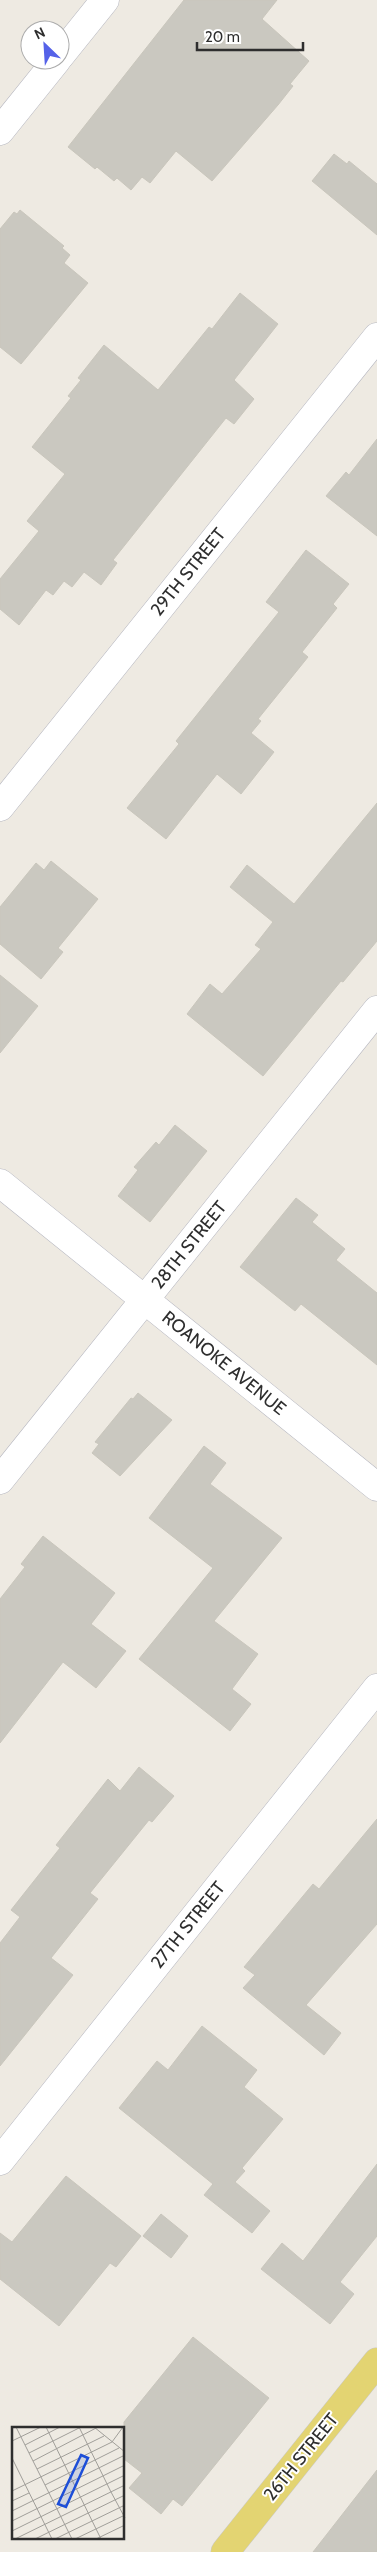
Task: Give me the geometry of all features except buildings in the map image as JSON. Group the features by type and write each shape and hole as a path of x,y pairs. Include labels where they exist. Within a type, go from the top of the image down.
{"main road":[{"name":"26TH STREET","path":"225,2552 377,2362"}],"street":[{"path":"70,44 105,0"},
{"path":"0,131 49,70"},
{"name":"29TH STREET","path":"0,807 377,337"},
{"name":"28TH STREET","path":"0,1480 377,1010"},
{"name":"ROANOKE AVENUE","path":"0,1183 377,1487"},
{"name":"27TH STREET","path":"0,2161 377,1688"}]}
